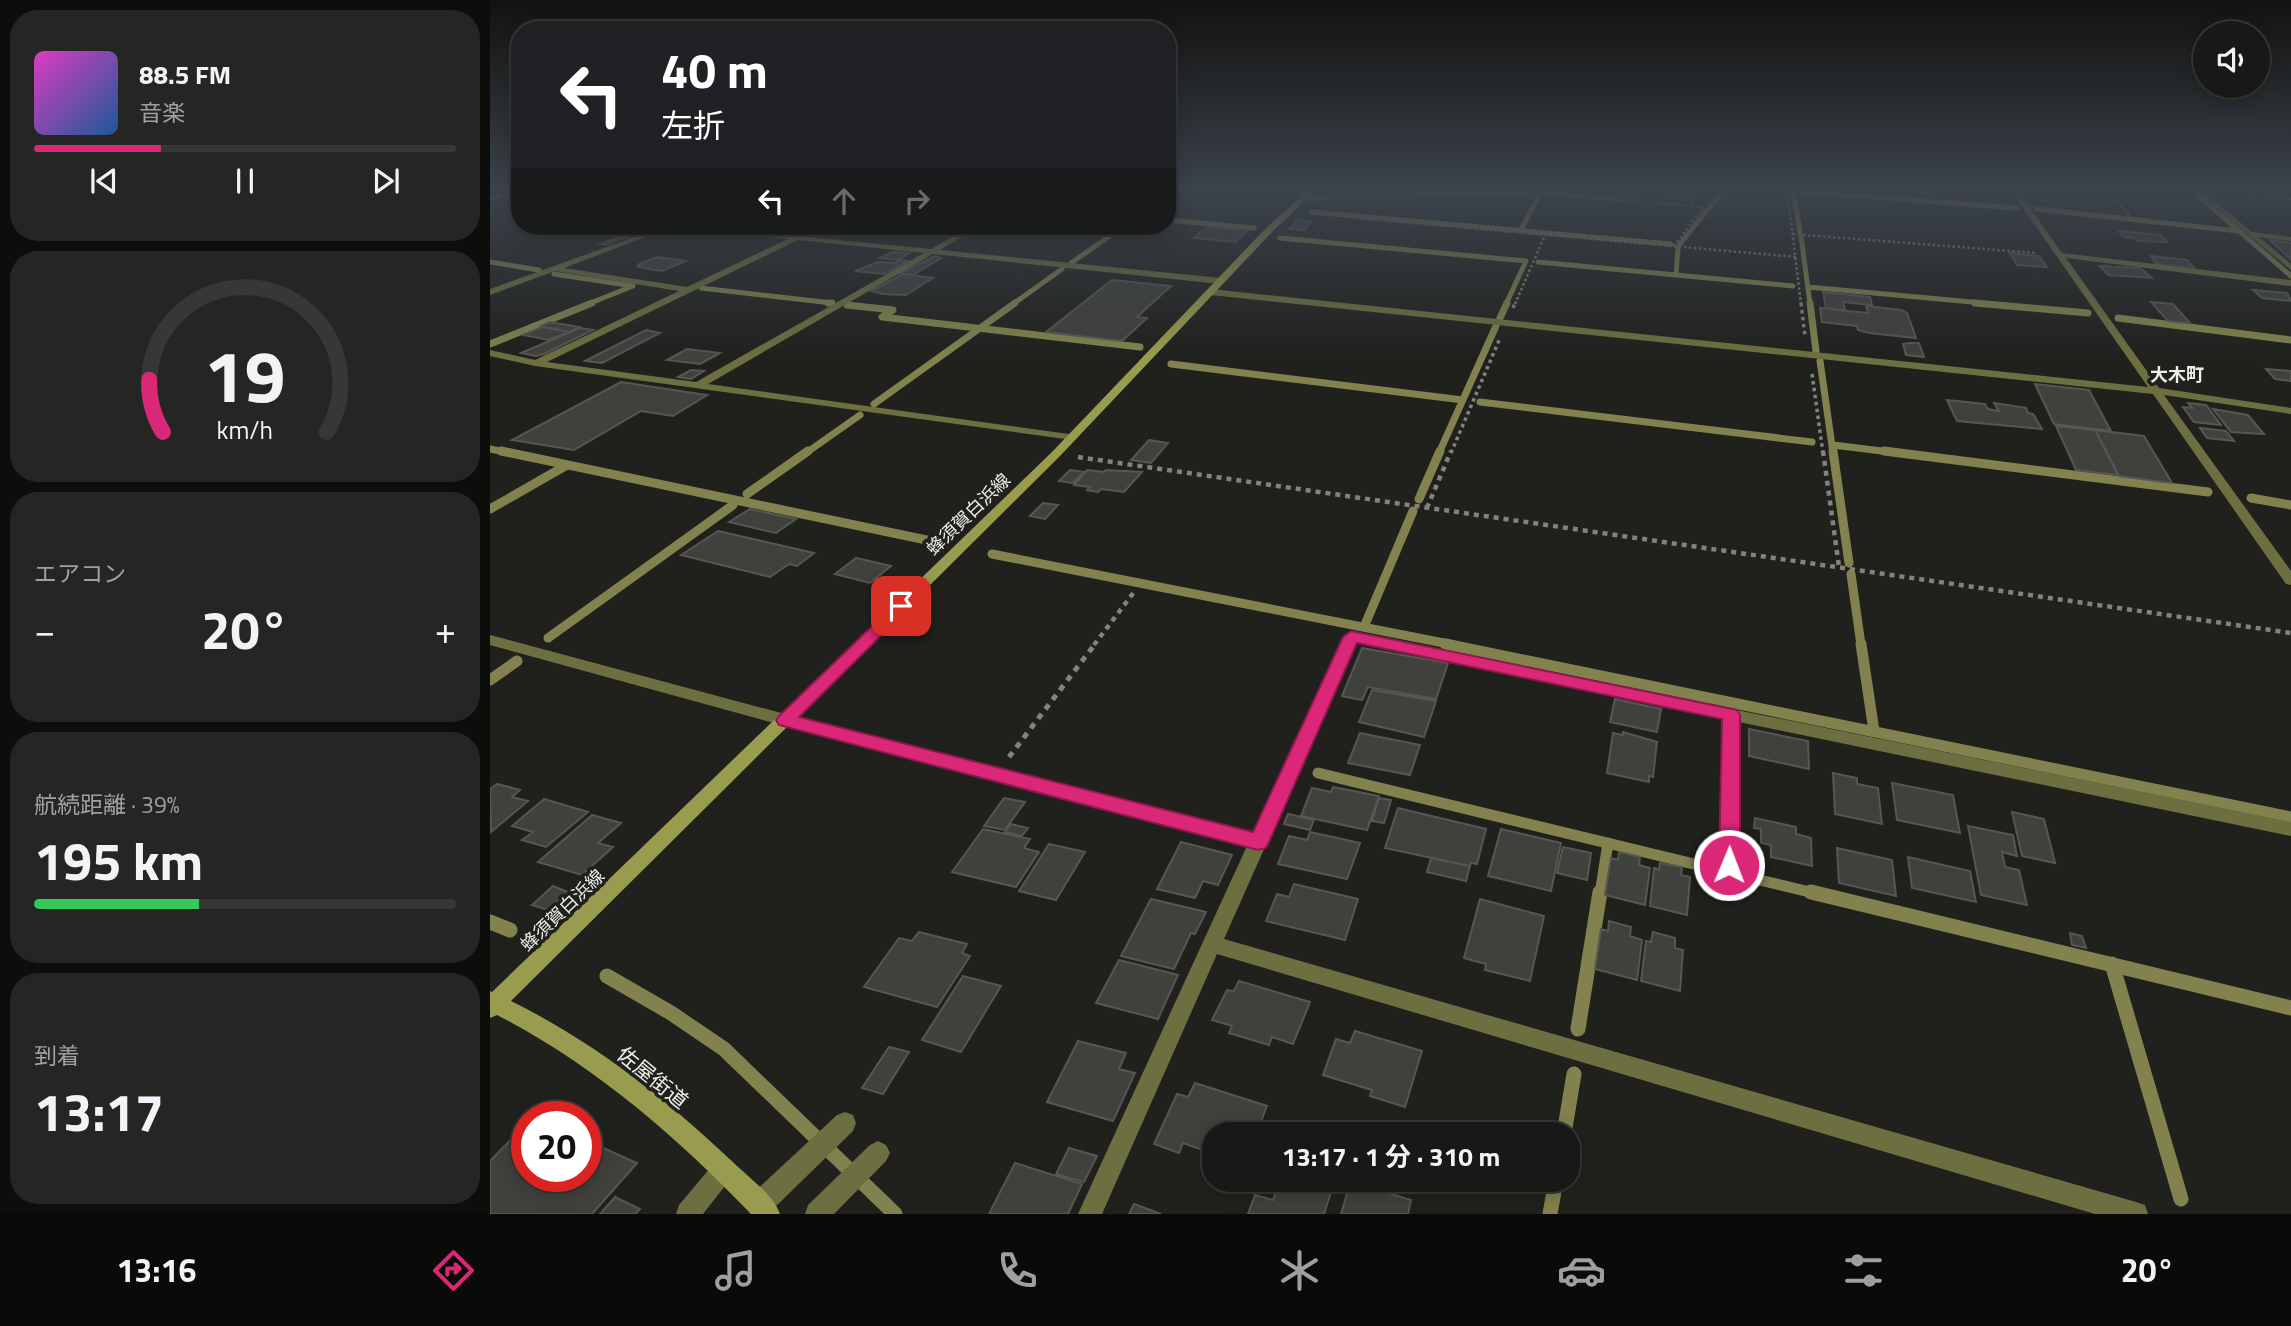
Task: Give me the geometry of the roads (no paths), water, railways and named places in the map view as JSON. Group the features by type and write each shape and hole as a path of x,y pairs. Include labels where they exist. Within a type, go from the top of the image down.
{"main road":[{"name":"蜂須賀白浜線","path":"492,1004 1056,454 1255,245"},
{"name":"佐屋街道","path":"492,1004 572,1045 642,1096 724,1169 764,1210"}],"street":[{"path":"490,292 619,245"},
{"path":"535,363 783,245"},
{"path":"854,245 1506,323 2156,391 2291,411"},
{"path":"697,386 944,245"},
{"path":"2053,245 2291,580"},
{"path":"2263,245 2291,268"},
{"path":"2060,255 2291,283"},
{"path":"555,268 687,290"},
{"path":"490,353 535,363 1072,437"},
{"path":"1090,1214 1351,637 2291,829"},
{"path":"490,640 785,720 1258,842"},
{"path":"1729,865 1731,715"},
{"path":"1212,944 2136,1214"},
{"path":"764,1210 803,1164 845,1124"},
{"path":"817,1214 878,1153"},
{"path":"688,1214 724,1169"}],"waterway":[{"path":"1071,263 1097,245"},
{"path":"1351,245 1526,261 1506,304"},
{"path":"1802,245 1810,304"},
{"path":"2255,245 2291,276"},
{"path":"1676,275 1678,248"},
{"path":"490,262 539,270"},
{"path":"1538,262 1676,275"},
{"path":"1013,304 1062,269"},
{"path":"554,274 633,286 588,304"},
{"path":"1676,275 1793,286"},
{"path":"1808,287 1994,304"},
{"path":"701,288 832,303 828,303"},
{"path":"490,344 592,303"},
{"path":"980,328 1015,303"},
{"path":"1500,318 1507,303"},
{"path":"1810,303 1816,351"},
{"path":"1975,303 2088,313"},
{"path":"847,305 893,310 882,317 980,328"},
{"path":"2118,318 2291,340"},
{"path":"1463,400 1496,326"},
{"path":"874,404 980,328"},
{"path":"980,328 1140,347"},
{"path":"1820,361 1833,453"},
{"path":"1171,364 1463,400"},
{"path":"1439,453 1463,400"},
{"path":"1480,402 1812,442"},
{"path":"806,453 860,415"},
{"path":"1833,445 1898,453"},
{"path":"490,449 510,453"},
{"path":"501,451 936,542"},
{"path":"747,494 808,451"},
{"path":"1419,499 1440,451"},
{"path":"1833,451 1849,563"},
{"path":"1884,451 2208,492"},
{"path":"490,509 567,465"},
{"path":"2251,498 2291,505"},
{"path":"548,638 733,505"},
{"path":"1364,627 1413,511"},
{"path":"992,554 1454,645"},
{"path":"1851,574 1861,645"},
{"path":"1445,644 2291,817"},
{"path":"1861,644 1874,731"},
{"path":"490,680 517,661"},
{"path":"1318,773 1608,843"},
{"path":"1600,894 1608,843"},
{"path":"1608,843 1818,894"},
{"path":"1578,1029 1600,892"},
{"path":"1811,892 2112,965"},
{"path":"490,922 510,930"},
{"path":"2112,965 2291,1008"},
{"path":"2112,965 2181,1199"},
{"path":"607,976 671,1013 724,1049 895,1214"},
{"path":"1566,1122 1574,1074"},
{"path":"1550,1214 1554,1192"}],"district":[{"name":"大木町","path":"2177,374"}]}
